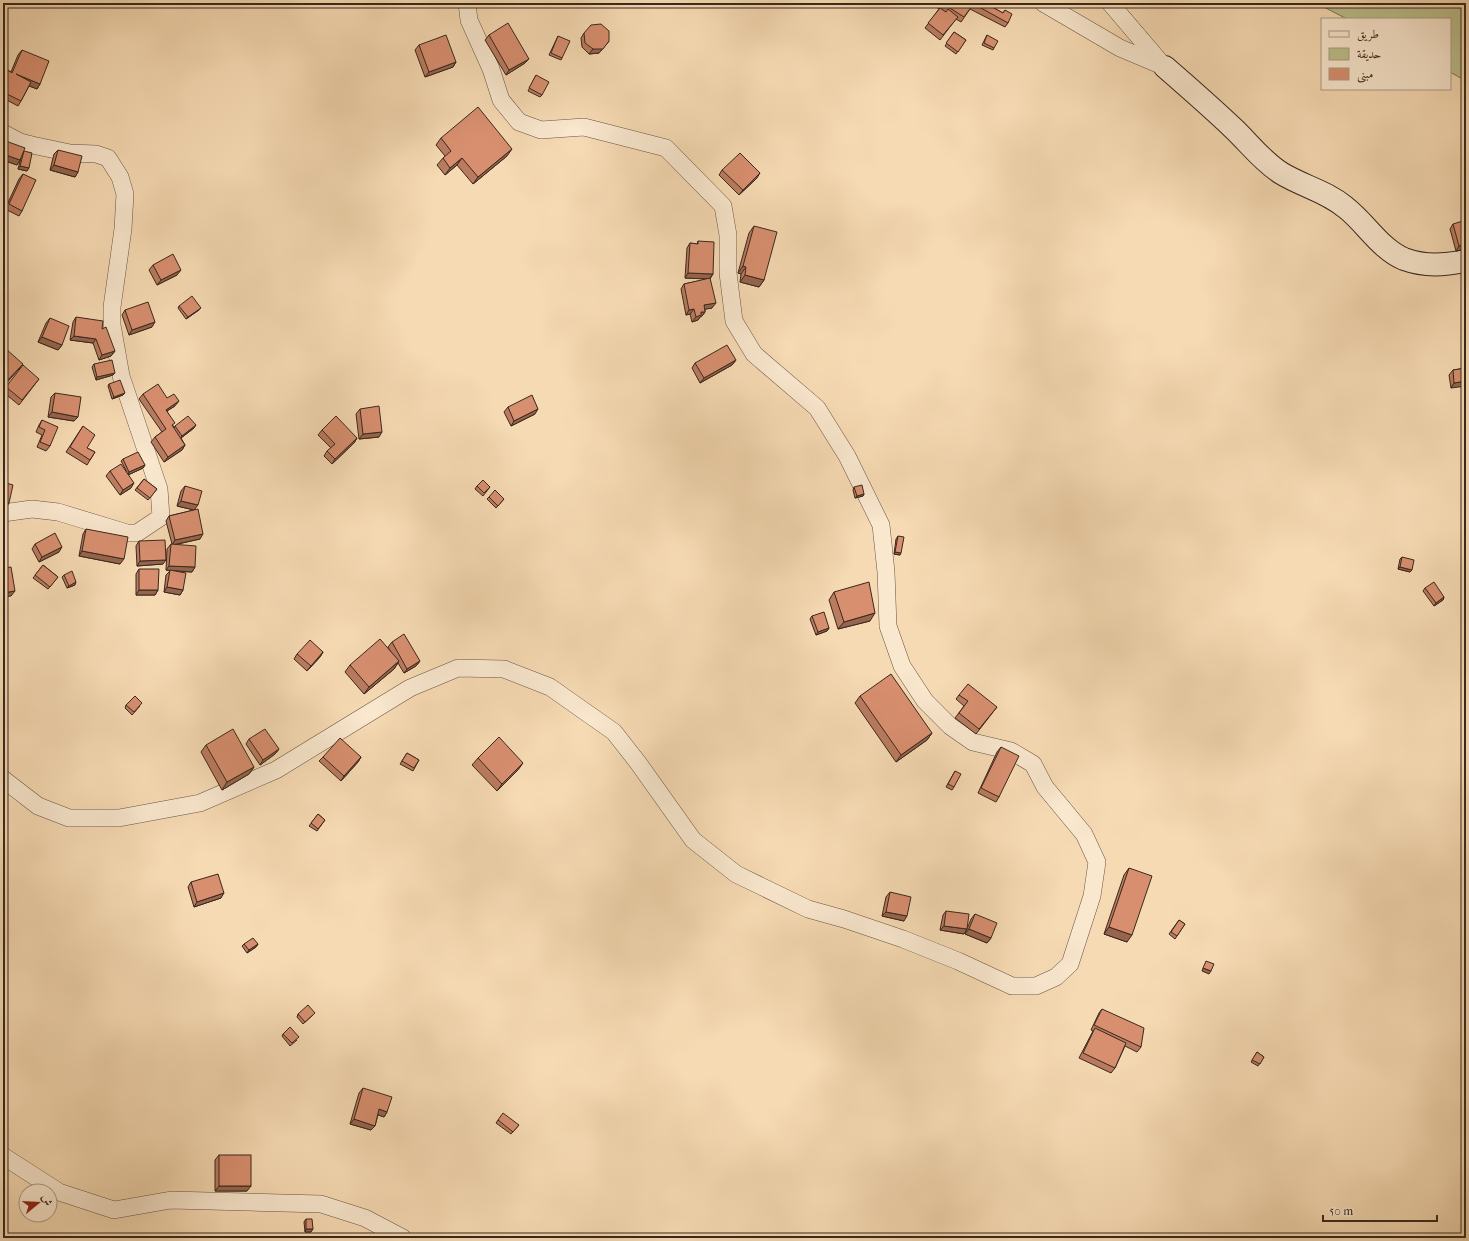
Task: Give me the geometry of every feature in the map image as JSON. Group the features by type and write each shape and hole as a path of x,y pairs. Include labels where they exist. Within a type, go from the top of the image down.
{"street":[{"path":"3,779 38,806 69,818 119,818 200,803 276,770 410,688 458,668 504,669 550,687 614,732 640,764 693,840 736,874 808,910 844,919 903,939 958,961 1012,986 1036,986 1056,977 1070,964 1092,896 1097,862 1084,834 1045,787 1033,764 1011,751 973,742 950,726 925,701 902,666 888,626 886,572 881,525 847,456 817,408 754,354 734,321 728,273 728,235 723,206 666,148 584,127 541,130 519,122 501,100 490,69 469,20 467,3"},
{"path":"1043,3 1120,48 1165,67"},
{"path":"1110,3 1165,67 1213,109 1261,157 1282,174 1328,194 1340,203 1388,249 1402,258 1418,264 1437,266 1466,261"},
{"path":"3,133 20,142 32,145 70,153 96,154 108,158 120,177 125,194 123,229 112,307 112,325 121,376 160,489 161,517 137,533 127,533 58,512 32,509 3,513"},
{"path":"3,1156 59,1192 114,1210 171,1200 321,1204 365,1218 403,1238"}],"green space":[{"path":"1316,3 1466,3 1466,81 1451,73 1451,18 1345,18"}],"building":[{"path":"942,3 967,3 972,6 964,17"},
{"path":"972,3 985,3 1003,13 1005,10 1012,14 1008,23"},
{"path":"940,8 946,12 948,9 958,17 943,35 928,23"},
{"path":"508,23 529,59 509,70 489,35"},
{"path":"601,24 609,31 609,41 603,49 593,49 585,43 584,33 591,25"},
{"path":"954,32 966,40 958,52 946,43"},
{"path":"446,35 456,62 429,72 419,45"},
{"path":"987,35 998,41 994,48 984,43"},
{"path":"558,36 570,41 562,58 551,53"},
{"path":"22,50 49,61 40,84 16,74 31,82 21,101 3,92 3,75 6,69 12,73"},
{"path":"536,75 549,82 542,95 529,88"},
{"path":"478,107 512,149 478,177 462,158 450,168 443,158 451,151 441,138"},
{"path":"3,140 25,148 20,160 3,154"},
{"path":"58,150 82,156 78,172 54,165"},
{"path":"24,151 32,153 29,168 20,166"},
{"path":"740,153 760,173 743,190 722,170"},
{"path":"23,174 36,180 22,211 9,204"},
{"path":"1466,220 1466,245 1459,246 1453,224"},
{"path":"754,226 777,232 764,280 745,275 746,267 743,266"},
{"path":"698,241 714,242 713,274 688,273 690,243 698,244"},
{"path":"173,254 181,270 161,280 153,265"},
{"path":"710,278 716,303 704,305 705,312 701,312 701,315 696,317 694,309 689,310 684,284"},
{"path":"192,296 201,308 188,317 179,306"},
{"path":"148,302 155,322 132,330 125,310"},
{"path":"76,317 103,321 102,329 106,327 115,351 102,355 96,339 74,336"},
{"path":"50,318 69,326 62,345 42,337"},
{"path":"727,345 736,360 704,378 695,363"},
{"path":"6,349 23,364 5,383 3,382 3,352"},
{"path":"112,360 115,373 97,377 94,364"},
{"path":"23,365 39,379 22,400 6,387"},
{"path":"1466,368 1466,381 1454,383 1453,370"},
{"path":"120,380 125,393 114,397 109,384"},
{"path":"158,384 167,398 174,394 179,401 166,410 175,423 172,425 185,445 168,457 155,437 166,429 143,394"},
{"path":"55,393 81,397 78,417 52,412"},
{"path":"532,395 538,409 514,421 508,407"},
{"path":"379,406 382,432 363,434 360,409"},
{"path":"188,416 196,425 182,436 175,426"},
{"path":"336,416 357,438 335,459 327,451 335,444 322,430"},
{"path":"42,420 58,427 50,446 40,442 45,430 39,427"},
{"path":"83,426 95,435 87,448 95,452 90,460 70,447"},
{"path":"138,452 145,465 129,472 123,459"},
{"path":"121,464 134,483 123,490 110,471"},
{"path":"144,479 157,489 150,498 137,488"},
{"path":"483,480 490,487 484,493 477,486"},
{"path":"3,482 13,485 9,503 3,502"},
{"path":"862,485 864,494 857,496 854,487"},
{"path":"185,486 202,491 198,505 181,501"},
{"path":"495,490 504,499 498,506 489,497"},
{"path":"198,509 203,534 175,540 169,516"},
{"path":"86,529 128,537 124,559 82,551"},
{"path":"55,533 62,547 42,557 35,544"},
{"path":"898,536 904,537 901,553 895,552"},
{"path":"165,540 166,560 140,561 139,541"},
{"path":"171,544 196,546 195,567 169,566"},
{"path":"1402,557 1414,560 1412,570 1400,567"},
{"path":"43,565 58,577 50,587 35,575"},
{"path":"11,567 15,591 3,593 3,568"},
{"path":"139,569 159,569 158,590 139,590"},
{"path":"170,570 186,573 183,590 167,587"},
{"path":"72,571 76,582 69,586 64,575"},
{"path":"869,582 875,613 844,622 834,592"},
{"path":"1434,582 1444,597 1436,603 1425,588"},
{"path":"824,612 829,628 818,632 812,616"},
{"path":"404,634 420,661 407,669 392,642"},
{"path":"380,639 399,661 369,687 350,665"},
{"path":"310,640 323,652 311,666 297,654"},
{"path":"891,674 932,733 901,755 860,696"},
{"path":"968,684 997,707 979,729 959,713 968,701 959,695"},
{"path":"135,696 142,703 134,712 126,705"},
{"path":"233,729 254,767 227,782 206,745"},
{"path":"265,729 279,749 263,760 249,739"},
{"path":"499,737 523,763 502,784 478,758"},
{"path":"340,738 361,757 344,776 323,757"},
{"path":"1001,747 1019,756 999,797 981,788"},
{"path":"407,753 419,760 414,768 402,761"},
{"path":"955,771 961,774 954,787 948,784"},
{"path":"318,814 325,820 318,829 311,823"},
{"path":"1129,868 1152,876 1132,935 1109,927"},
{"path":"218,874 224,893 197,902 191,882"},
{"path":"890,892 911,897 907,916 886,912"},
{"path":"946,911 969,914 967,929 944,926"},
{"path":"975,914 997,923 991,938 969,929"},
{"path":"1179,920 1185,924 1177,936 1171,932"},
{"path":"253,938 258,944 249,950 244,944"},
{"path":"1206,961 1214,964 1211,971 1203,968"},
{"path":"308,1005 315,1013 305,1022 298,1014"},
{"path":"1102,1009 1144,1028 1141,1047 1094,1025"},
{"path":"290,1027 299,1037 292,1043 283,1034"},
{"path":"1095,1028 1126,1043 1115,1068 1083,1053"},
{"path":"1257,1052 1264,1057 1260,1064 1252,1060"},
{"path":"363,1088 392,1097 387,1112 379,1109 375,1126 354,1119"},
{"path":"503,1113 519,1125 513,1132 498,1120"},
{"path":"219,1155 251,1155 251,1186 219,1186"},
{"path":"306,1219 312,1219 313,1229 306,1229"},
{"path":"512,1234 521,1238 510,1238"}]}
